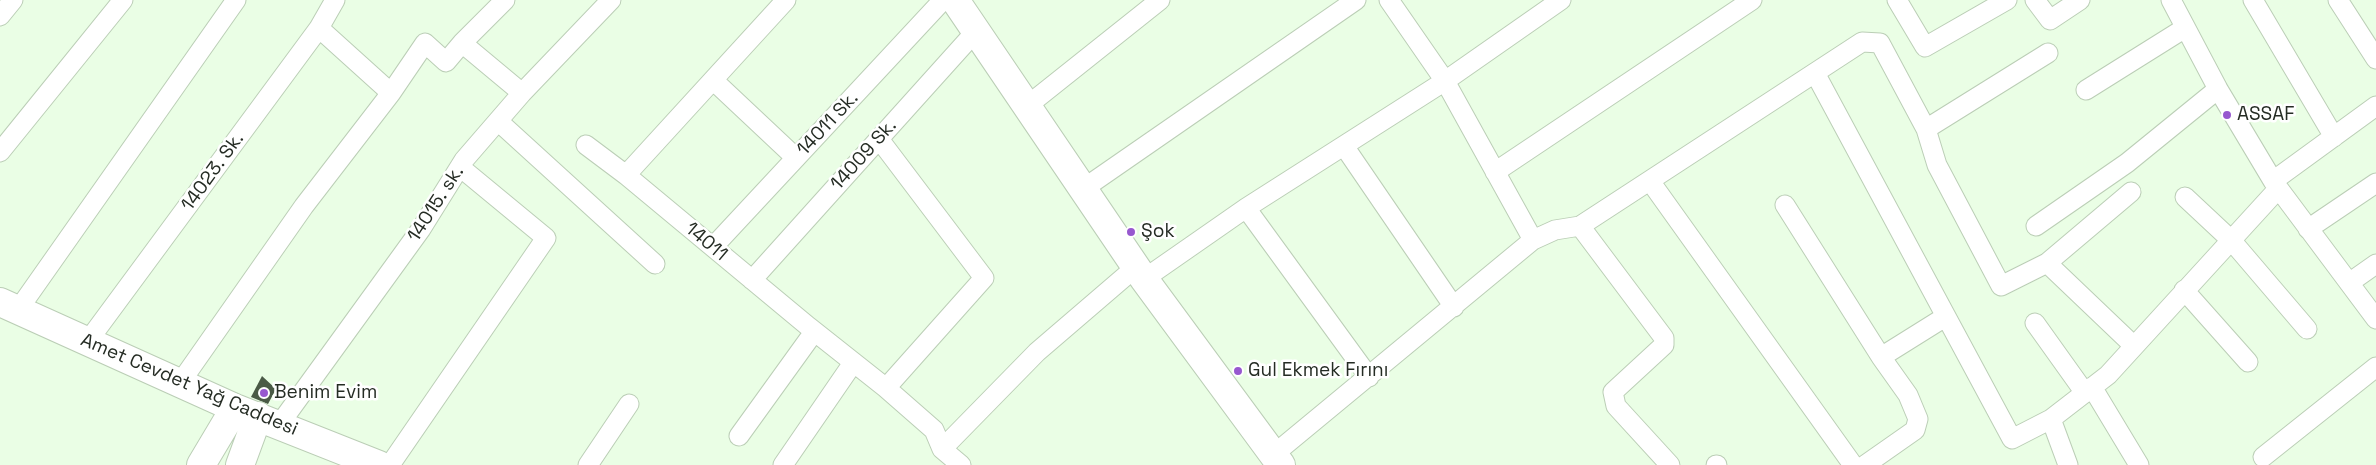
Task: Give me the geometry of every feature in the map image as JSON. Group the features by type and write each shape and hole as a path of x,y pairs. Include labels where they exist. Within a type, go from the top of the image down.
{"main road":[{"path":"957,2 1140,273 1277,460"},
{"name":"Amet Cevdet Yağ Caddesi","path":"9,306 257,416 378,464"},
{"path":"202,465 257,416"},
{"path":"240,465 257,416"}],"street":[{"path":"0,152 123,0"},
{"path":"9,306 236,0"},
{"name":"14023. Sk.","path":"88,341 319,28 335,0"},
{"path":"180,383 304,206 391,93 425,43 446,62 462,43 505,0"},
{"name":"14015. sk.","path":"257,416 421,229 460,167 498,121 522,93 611,0"},
{"path":"626,174 786,0"},
{"path":"1027,106 1160,0"},
{"path":"1082,189 1356,0"},
{"path":"1389,0 1445,81 1533,240"},
{"path":"942,449 1037,352 1140,273 1445,81 1561,0"},
{"path":"1496,172 1752,0"},
{"path":"1897,0 1925,47 2007,0"},
{"path":"2035,0 2050,20 2080,0"},
{"path":"2171,0 2218,89 2276,185 2376,318"},
{"path":"2252,0 2334,137"},
{"path":"2338,0 2376,59"},
{"name":"14011 Sk.","path":"713,247 796,158 957,2"},
{"path":"319,28 391,93"},
{"path":"2086,90 2185,28"},
{"name":"14009 Sk.","path":"752,280 976,31"},
{"path":"1277,460 1369,377 1533,240 1555,230 1580,226 1862,42 1880,42 1926,130 1937,165 2001,286 2046,263 2131,192"},
{"path":"462,43 522,93"},
{"path":"1926,130 2048,53"},
{"path":"1814,74 2012,439 2051,419 2108,375 2231,240 2276,185 2334,137 2376,106"},
{"path":"713,80 796,158"},
{"path":"2036,226 2127,163 2218,89"},
{"path":"498,121 656,264"},
{"path":"879,139 984,278 886,388"},
{"name":"14011","path":"586,145 626,174 814,332 886,388 934,430 942,449 961,465"},
{"path":"1344,146 1454,307"},
{"path":"378,464 546,238 460,167"},
{"path":"1650,181 1853,465"},
{"path":"2308,229 2376,184"},
{"path":"2185,197 2231,240 2307,329"},
{"path":"1785,206 1881,357 1908,395 1918,419 1916,430 1865,465"},
{"path":"1246,208 1369,377"},
{"path":"1580,226 1664,338 1664,345 1613,392 1616,406 1670,465"},
{"path":"2046,263 2134,346"},
{"path":"2349,283 2376,264"},
{"path":"2184,290 2248,362"},
{"path":"1881,357 1945,317"},
{"path":"2035,323 2089,390 2140,465"},
{"path":"738,436 814,332"},
{"path":"783,465 852,363"},
{"path":"2263,457 2376,367"},
{"path":"588,465 629,404"},
{"path":"2051,419 2068,465"}],"building":[{"name":"Benim Evim","path":"262,376 276,389 268,404 251,397"}],"place":[{"name":"ASSAF","path":"2227,115"},
{"name":"Şok","path":"1131,232"},
{"name":"Gul Ekmek Fırını","path":"1238,371"},
{"name":"Benim Evim","path":"264,393"}]}
